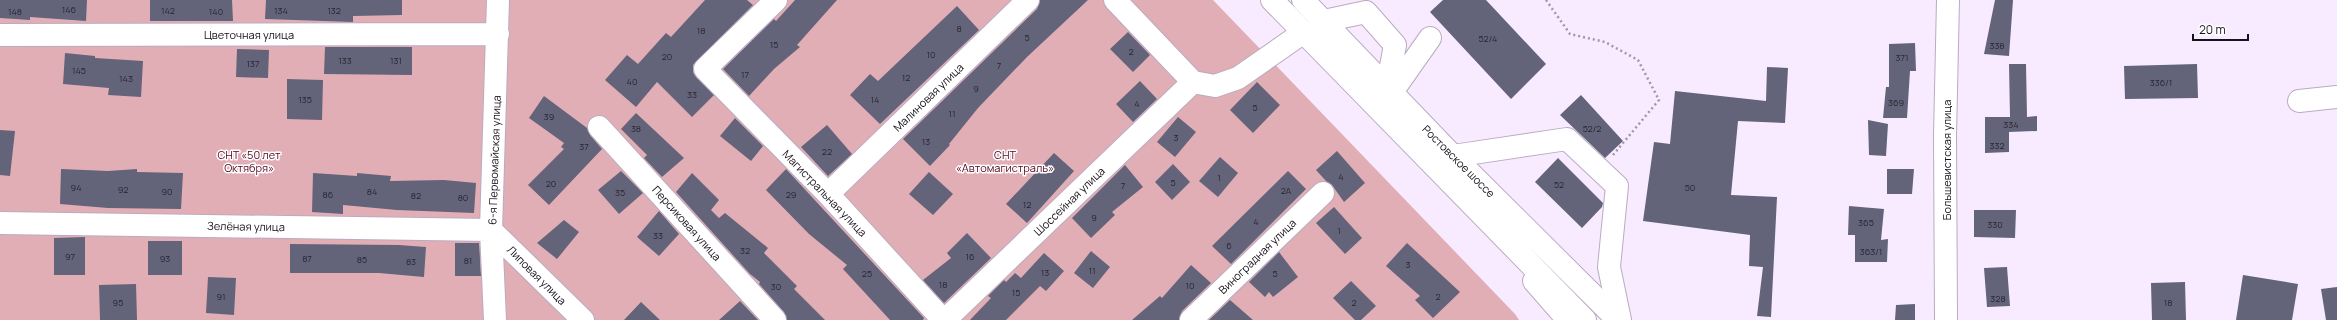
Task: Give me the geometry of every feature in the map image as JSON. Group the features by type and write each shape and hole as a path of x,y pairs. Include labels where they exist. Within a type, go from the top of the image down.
{"main road":[{"name":"6-я Первомайская улица","path":"495,320 491,230 498,0"},
{"name":"Магистральная улица","path":"776,0 705,69 828,194 944,320"},
{"name":"Малиновая улица","path":"828,194 1028,0"},
{"path":"1115,0 1193,82 1215,86 1238,78 1304,32"},
{"name":"Ростовское шоссе","path":"1272,0 1585,320"},
{"name":"Ростовское шоссе","path":"1303,0 1453,156 1619,320"},
{"name":"Большевистская улица","path":"1946,320 1945,136 1948,0"},
{"path":"1324,21 1366,12 1370,16 1395,45 1389,90"},
{"name":"Цветочная улица","path":"0,35 498,34"},
{"path":"1389,90 1430,38"},
{"name":"Шоссейная улица","path":"944,320 1193,82"},
{"path":"2300,102 2337,96"},
{"name":"Персиковая улица","path":"599,127 776,320"},
{"path":"1453,156 1567,139 1617,186 1609,267 1619,320"},
{"path":"1449,181 1568,320"},
{"name":"Виноградная улица","path":"1191,320 1322,193"},
{"name":"Зелёная улица","path":"0,223 491,230"},
{"name":"Липовая улица","path":"491,230 582,320"}],"path":[{"path":"1546,0 1570,34 1605,42 1638,60 1659,100 1600,170"}],"green space":[{"name":"СНТ «Автомагистраль»","path":"0,0 1213,0 1515,314 1519,320 0,320"}],"building":[{"path":"0,0 87,0 86,21 30,17 30,20 0,18"},
{"path":"150,0 232,0 233,21 150,21"},
{"path":"266,0 402,0 402,15 353,16 353,22 265,19"},
{"path":"705,0 747,0 753,5 693,65 693,72 696,77 714,95 692,117 657,82 636,107 605,80 627,55 638,64 666,33 671,37"},
{"path":"795,0 837,0 797,45 800,47 774,69 749,96 723,69 774,19 776,21"},
{"path":"1040,0 1088,0 1027,57 978,108 949,144 950,145 930,166 903,139 1037,9"},
{"path":"1443,0 1486,0 1546,64 1511,99 1430,12"},
{"path":"1995,0 2013,0 2009,56 1984,54"},
{"path":"957,6 979,30 880,124 850,95 870,74 878,81"},
{"path":"1128,32 1150,55 1133,72 1110,49"},
{"path":"1915,43 1916,71 1910,71 1907,118 1883,118 1886,87 1889,87 1889,44"},
{"path":"325,47 412,47 412,75 324,74"},
{"path":"237,49 269,50 268,78 236,77"},
{"path":"65,53 95,56 95,58 143,61 141,97 108,95 109,88 63,84"},
{"path":"2009,64 2026,64 2027,117 2037,116 2037,131 2009,132 2009,152 1985,153 1985,117 2010,117"},
{"path":"2197,64 2198,98 2125,99 2124,66"},
{"path":"1767,67 1788,68 1785,123 1738,121 1731,195 1777,197 1771,317 1757,316 1763,267 1749,266 1750,235 1643,221 1654,142 1670,144 1675,91 1766,101"},
{"path":"287,79 323,80 322,120 287,119"},
{"path":"1140,81 1157,99 1133,122 1116,104"},
{"path":"1257,82 1280,105 1253,133 1230,110"},
{"path":"1581,95 1623,141 1605,158 1560,115"},
{"path":"544,96 587,128 590,135 602,149 549,205 528,185 564,149 561,147 564,143 529,118"},
{"path":"636,113 684,158 662,177 644,158 647,155 621,129"},
{"path":"1178,117 1196,132 1175,157 1157,142"},
{"path":"735,118 763,146 751,161 720,136"},
{"path":"1868,120 1888,124 1886,156 1869,155"},
{"path":"827,125 852,154 828,176 801,147"},
{"path":"0,130 15,131 10,176 0,175"},
{"path":"1337,151 1365,183 1344,202 1332,185 1316,170"},
{"path":"1054,153 1074,171 1027,223 1006,204"},
{"path":"1220,157 1238,173 1218,197 1199,181"},
{"path":"1558,158 1603,203 1602,207 1582,228 1535,182"},
{"path":"1173,164 1190,182 1172,200 1155,182"},
{"path":"1125,165 1143,187 1112,212 1115,215 1091,238 1072,218"},
{"path":"61,169 108,171 137,169 137,172 183,173 181,209 108,208 60,204"},
{"path":"786,169 924,318 923,320 890,320 843,269 847,265 809,234 766,190"},
{"path":"1887,169 1914,169 1912,194 1887,194"},
{"path":"621,171 643,193 619,214 598,190"},
{"path":"1288,171 1306,189 1231,264 1212,246"},
{"path":"929,172 953,194 933,215 909,194"},
{"path":"313,173 357,176 357,173 391,176 390,181 444,180 476,183 474,213 397,210 343,205 343,214 312,212"},
{"path":"692,173 719,200 711,210 719,218 725,213 768,248 764,253 797,286 794,289 825,320 787,320 784,312 759,284 760,282 750,274 676,192"},
{"path":"1849,206 1884,209 1881,240 1888,239 1887,262 1855,262 1855,235 1848,235"},
{"path":"1334,207 1362,238 1345,254 1316,223"},
{"path":"1974,210 2016,210 2015,238 1974,237"},
{"path":"659,211 679,234 659,256 637,237"},
{"path":"564,220 579,232 557,259 537,243"},
{"path":"967,233 991,258 944,303 923,280 951,258 947,253"},
{"path":"85,237 85,275 54,275 54,238"},
{"path":"148,241 182,241 182,275 148,275"},
{"path":"455,243 479,243 481,276 455,276"},
{"path":"1407,243 1460,292 1433,318 1415,300 1420,296 1386,266"},
{"path":"290,244 399,245 426,247 424,277 379,273 290,273"},
{"path":"1091,251 1110,267 1093,288 1074,273"},
{"path":"1279,252 1298,277 1273,297 1269,292 1265,297 1249,282"},
{"path":"1044,253 1064,271 1046,291 1040,286 1006,320 970,320 991,298 988,296 1004,280 1006,282 1015,273 1021,278"},
{"path":"1191,265 1211,283 1182,311 1179,320 1132,320 1160,296 1162,298"},
{"path":"2007,267 2010,306 1987,307 1984,268"},
{"path":"2243,275 2298,284 2292,320 2236,320"},
{"path":"208,277 236,278 234,315 206,313"},
{"path":"1351,281 1376,306 1361,320 1355,320 1333,298"},
{"path":"2185,282 2186,320 2152,320 2151,283"},
{"path":"136,284 137,320 100,320 99,285"},
{"path":"2337,287 2337,320 2326,320 2321,289"},
{"path":"1230,300 1253,320 1209,320"},
{"path":"740,301 758,320 719,320"},
{"path":"641,302 660,320 624,320"},
{"path":"1915,304 1915,320 1895,320 1896,305"}],"park label":[{"name":"СНТ «50 лет Октября»","path":"249,160"}]}
